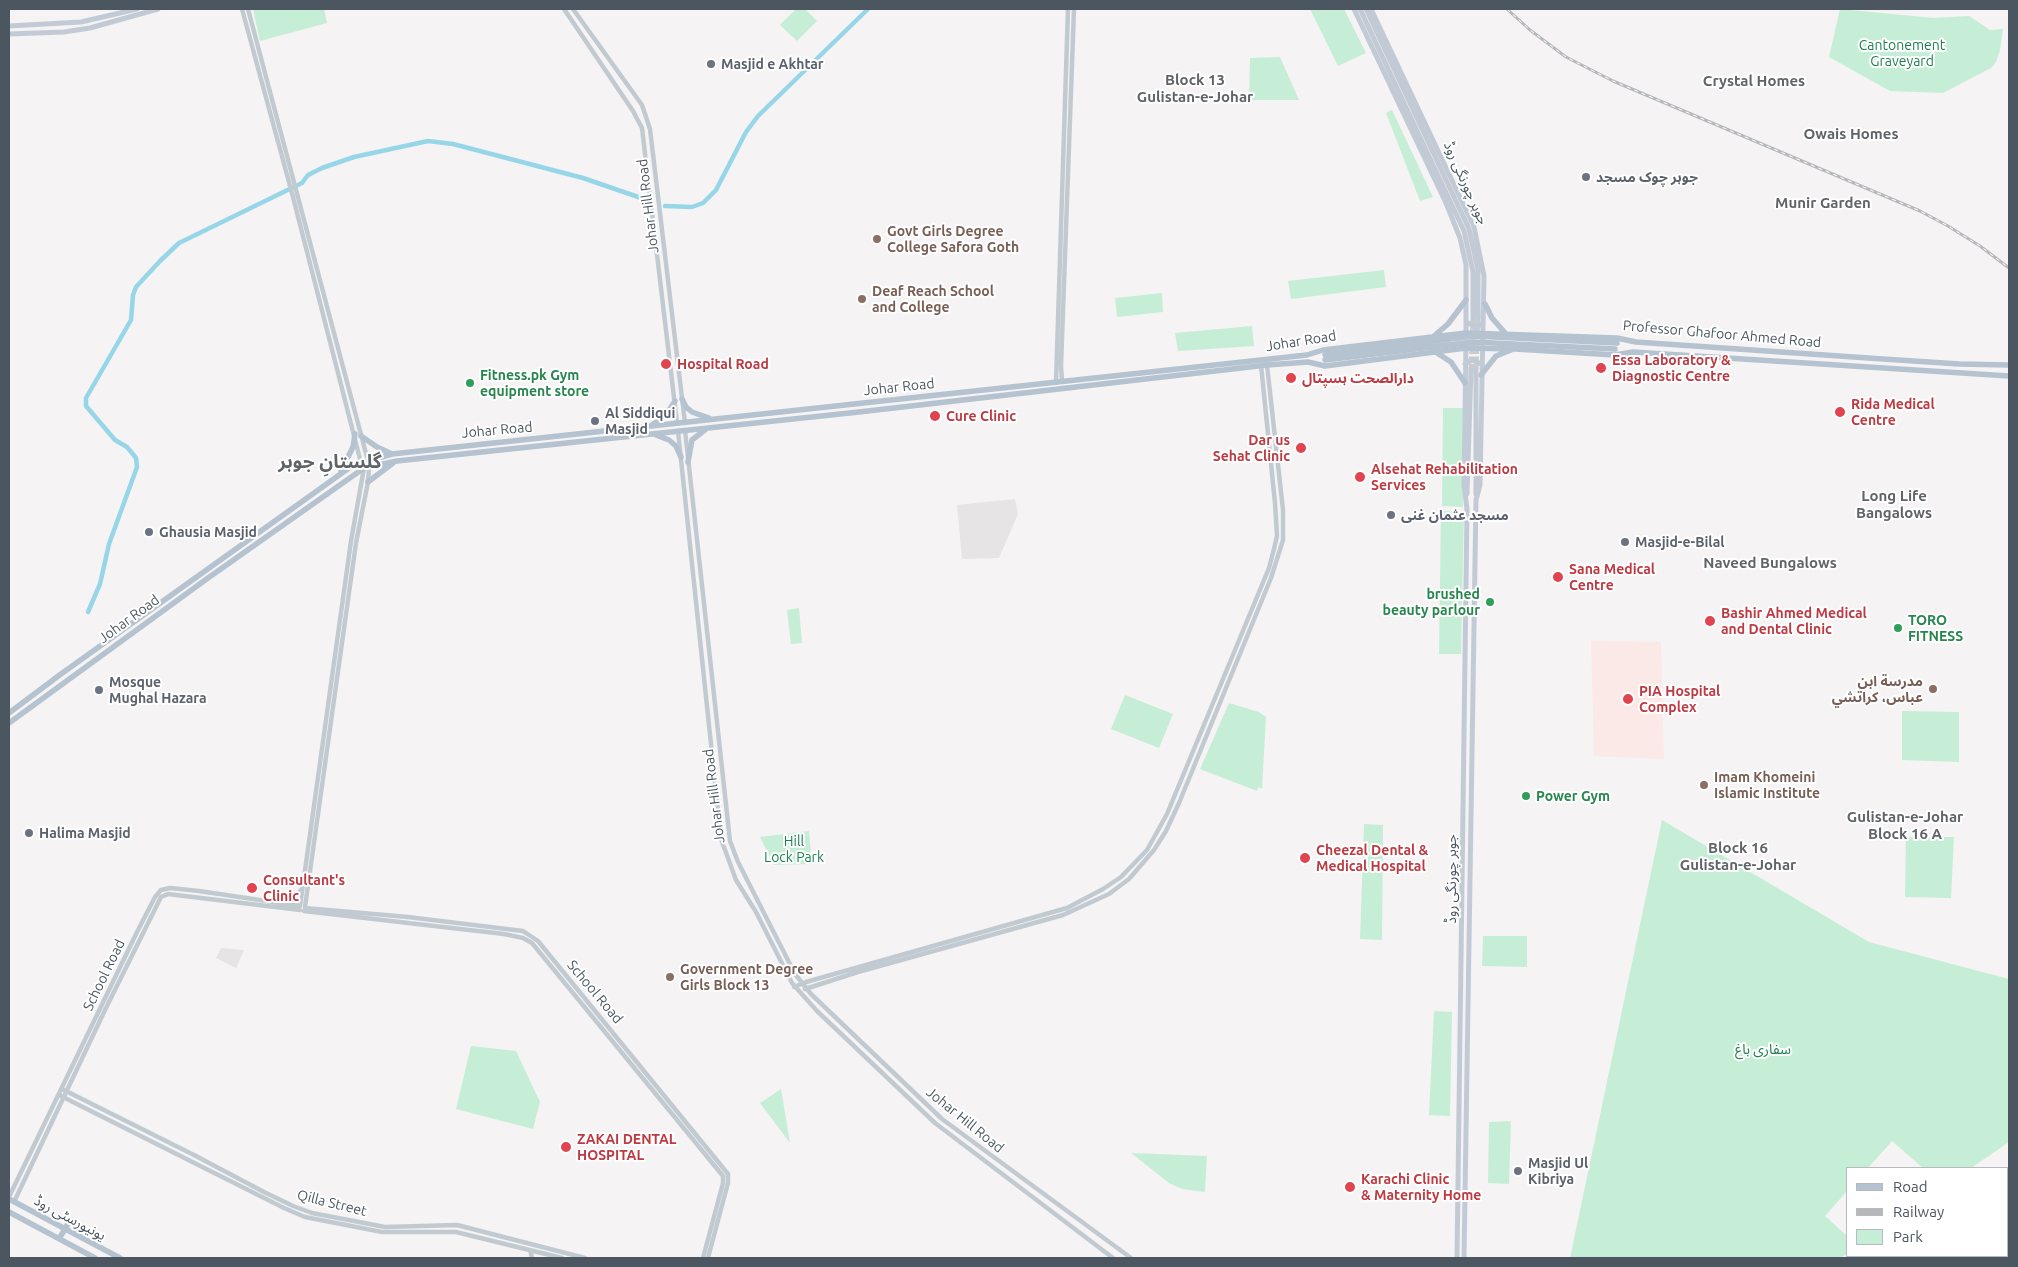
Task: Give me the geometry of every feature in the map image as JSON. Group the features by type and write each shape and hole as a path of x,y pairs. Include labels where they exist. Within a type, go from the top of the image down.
{"main road":[{"path":"9,26 90,21 137,9"},
{"path":"9,34 64,32 90,28 158,9"},
{"name":"جوہر چورنگی روڈ","path":"1354,9 1455,223 1464,251 1466,265 1464,485 1467,499"},
{"name":"جوہر چورنگی روڈ","path":"1360,9 1464,231 1472,272 1476,318 1478,270 1469,229 1366,9"},
{"name":"جوہر چورنگی روڈ","path":"1371,9 1474,226 1484,276 1481,364 1476,371 1467,499 1457,1258"},
{"path":"20,26 21,34"},
{"path":"1434,336 1448,324 1466,300"},
{"path":"1484,304 1492,318 1506,334"},
{"path":"1466,322 1474,327 1483,323"},
{"name":"Professor Ghafoor Ahmed Road","path":"1434,336 1482,333 1617,338 1636,342 1838,356 1959,364 2009,365"},
{"name":"Johar Road","path":"9,713 350,468 397,461 1264,365 1308,359 1323,350 1434,336"},
{"path":"1308,359 1473,342 1616,346 1636,342"},
{"path":"1616,346 1633,352 2009,376"},
{"name":"Johar Road","path":"9,722 366,465 392,454 1059,382 1308,359 1325,366 1466,348 1615,354 1633,352"},
{"path":"1476,371 1496,356 1515,349"},
{"path":"1434,351 1451,362 1465,383"},
{"path":"1837,364 1838,356"},
{"path":"1466,364 1472,360 1481,364"},
{"name":"جوہر چورنگی روڈ","path":"1464,1258 1476,500 1480,485 1476,371"},
{"path":"682,399 686,407 692,412 714,419"},
{"path":"650,426 666,415 675,401"},
{"path":"832,407 832,414"},
{"path":"688,462 692,440 699,433 710,427"},
{"path":"651,434 660,436 676,446 681,457"},
{"path":"339,475 350,456 358,435 392,454"},
{"path":"368,482 397,461"},
{"path":"1464,726 1472,726"},
{"path":"1464,737 1472,738"},
{"name":"یونیورسٹی روڈ","path":"11,1200 120,1258"},
{"name":"یونیورسٹی روڈ","path":"9,1212 95,1258"},
{"path":"1458,1213 1465,1212"},
{"path":"59,1239 69,1222"},
{"path":"1458,1226 1465,1226"}],"street":[{"path":"242,9 290,177"},
{"path":"248,9 366,465 368,482 356,543 303,908"},
{"path":"564,9 633,111 642,128 678,423"},
{"name":"Johar Hill Road","path":"573,9 642,105 650,129 684,423"},
{"path":"1059,382 1062,159 1068,9"},
{"path":"1059,382 1074,9"},
{"path":"1062,159 1069,159"},
{"path":"794,987 801,983 1055,911 1083,900 1103,889 1130,869 1147,850 1158,832 1269,568 1277,536 1264,365"},
{"path":"805,989 895,961 1063,915 1110,894 1141,867 1166,831 1271,578 1283,540 1283,510 1264,365"},
{"name":"Johar Hill Road","path":"682,430 681,457 721,839 736,880 759,911 805,989 835,1018 924,1103 966,1138 1131,1258"},
{"name":"Johar Hill Road","path":"682,430 690,472 730,841 759,911 794,987 935,1123 1113,1258"},
{"path":"303,908 302,888 351,538 366,465"},
{"path":"683,473 690,472"},
{"path":"1236,647 1242,650"},
{"path":"1196,744 1202,746"},
{"path":"280,903 293,898 302,888"},
{"name":"School Road","path":"11,1200 59,1095 150,913 161,897 168,894 523,931 530,934 543,947 709,1148 728,1174 728,1183 708,1258"},
{"name":"School Road","path":"271,904 280,903 303,908"},
{"name":"School Road","path":"11,1200 67,1092 150,913"},
{"name":"School Road","path":"390,918 523,938 538,951 723,1176 703,1258"},
{"path":"538,951 543,947"},
{"path":"830,1023 835,1018"},
{"name":"Qilla Street","path":"62,1089 286,1203 312,1213 385,1226 457,1225 585,1258"},
{"name":"Qilla Street","path":"59,1095 284,1208 324,1222 382,1232 456,1232 562,1258"},
{"path":"919,1109 924,1103"},
{"path":"324,1222 325,1216"},
{"path":"510,1245 511,1239"},
{"path":"530,1250 532,1258"},
{"path":"538,1258 543,1253"}],"shaded area":[{"path":"1015,499 1018,514 999,558 962,559 957,505"},
{"name":"PIA Hospital Complex","path":"1591,641 1661,642 1664,759 1594,756"},
{"path":"221,948 244,950 236,968 216,958"}],"green space":[{"path":"253,9 324,9 327,23 260,41"},
{"path":"796,9 805,9 817,21 797,41 780,25"},
{"path":"1310,9 1344,9 1366,53 1338,66"},
{"name":"Cantonement Graveyard","path":"1840,9 1934,18 1969,16 1990,30 2003,29 2000,50 1996,62 1991,68 1943,93 1890,91 1829,57"},
{"path":"1280,57 1299,100 1249,100 1250,58"},
{"path":"1392,110 1433,197 1420,201 1386,113"},
{"path":"1384,270 1386,287 1291,299 1288,281"},
{"path":"1162,293 1163,312 1117,317 1115,298"},
{"path":"1252,326 1254,346 1178,351 1175,333"},
{"path":"1443,408 1464,408 1463,507 1442,506"},
{"path":"1441,511 1464,512 1461,654 1439,654"},
{"path":"799,608 802,643 791,644 787,610"},
{"path":"1125,695 1173,714 1159,748 1111,729"},
{"path":"1229,703 1259,712 1266,717 1262,789 1258,787 1257,791 1200,769"},
{"path":"1902,711 1959,712 1959,762 1902,760"},
{"name":"سفاری باغ","path":"1662,820 1869,942 2009,979 2009,1142 1972,1167 1922,1167 1892,1141 1869,1167 1846,1167 1846,1192 1825,1216 1846,1235 1846,1254 1841,1258 1570,1258"},
{"path":"1364,824 1383,825 1382,940 1360,939"},
{"name":"Hill Lock Park","path":"809,831 812,864 774,865 760,837"},
{"path":"1906,837 1954,837 1951,898 1905,897"},
{"path":"1483,936 1527,936 1527,967 1482,966"},
{"path":"1434,1011 1452,1012 1450,1116 1429,1115"},
{"path":"471,1046 516,1051 540,1102 533,1129 456,1109"},
{"path":"781,1089 790,1143 760,1103"},
{"path":"1511,1121 1509,1184 1488,1183 1489,1122"},
{"path":"1131,1153 1207,1156 1205,1192 1182,1189 1169,1183"}],"waterway":[{"path":"665,206 692,207 703,203 716,190 746,132 758,116 868,9"},
{"path":"88,612 100,584 109,544 137,467 136,458 127,447 115,440 86,406 86,398 131,320 133,295 136,287 179,243 302,183 308,175 322,168 354,157 428,141 453,144 583,178 647,200"}],"tunnel":[{"path":"1471,369 1473,318"},
{"path":"1476,369 1478,318"}],"railway":[{"path":"1507,9 1530,30 1566,57 1613,81 1920,211 1980,246 2009,268"}],"place":[{"name":"Masjid e Akhtar","path":"711,64"},
{"name":"جوہر چوک مسجد","path":"1586,177"},
{"name":"Govt Girls Degree College Safora Goth","path":"877,239"},
{"name":"Deaf Reach School and College","path":"862,299"},
{"name":"Hospital Road","path":"666,364"},
{"name":"Essa Laboratory & Diagnostic Centre","path":"1601,368"},
{"name":"دارالصحت ہسپتال","path":"1291,378"},
{"name":"Fitness.pk Gym equipment store","path":"470,383"},
{"name":"Rida Medical Centre","path":"1840,412"},
{"name":"Cure Clinic","path":"935,416"},
{"name":"Al Siddiqui Masjid","path":"595,421"},
{"name":"Dar us Sehat Clinic","path":"1301,448"},
{"name":"Alsehat Rehabilitation Services","path":"1360,477"},
{"name":"مسجد عثمان غنی","path":"1391,515"},
{"name":"Ghausia Masjid","path":"149,532"},
{"name":"Masjid-e-Bilal","path":"1625,542"},
{"name":"Sana Medical Centre","path":"1558,577"},
{"name":"brushed beauty parlour","path":"1490,602"},
{"name":"Bashir Ahmed Medical and Dental Clinic","path":"1710,621"},
{"name":"TORO FITNESS","path":"1898,628"},
{"name":"مدرسة ابن عباس، كراتشي","path":"1933,689"},
{"name":"Mosque Mughal Hazara","path":"99,690"},
{"name":"PIA Hospital Complex","path":"1628,699"},
{"name":"Imam Khomeini Islamic Institute","path":"1704,785"},
{"name":"Power Gym","path":"1526,796"},
{"name":"Halima Masjid","path":"29,833"},
{"name":"Cheezal Dental & Medical Hospital","path":"1305,858"},
{"name":"Consultant's Clinic","path":"252,888"},
{"name":"Government Degree Girls Block 13","path":"670,977"},
{"name":"ZAKAI DENTAL HOSPITAL","path":"566,1147"},
{"name":"Masjid Ul Kibriya","path":"1518,1171"},
{"name":"Karachi Clinic & Maternity Home","path":"1350,1187"}],"district":[{"name":"Crystal Homes","path":"1754,81"},
{"name":"Block 13 Gulistan-e-Johar","path":"1195,88"},
{"name":"Owais Homes","path":"1851,134"},
{"name":"Munir Garden","path":"1823,203"},
{"name":"گلستانِ جوہر","path":"330,462"},
{"name":"Long Life Bangalows","path":"1894,504"},
{"name":"Naveed Bungalows","path":"1770,563"},
{"name":"Gulistan-e-Johar Block 16 A","path":"1905,826"},
{"name":"Block 16 Gulistan-e-Johar","path":"1738,856"}]}
